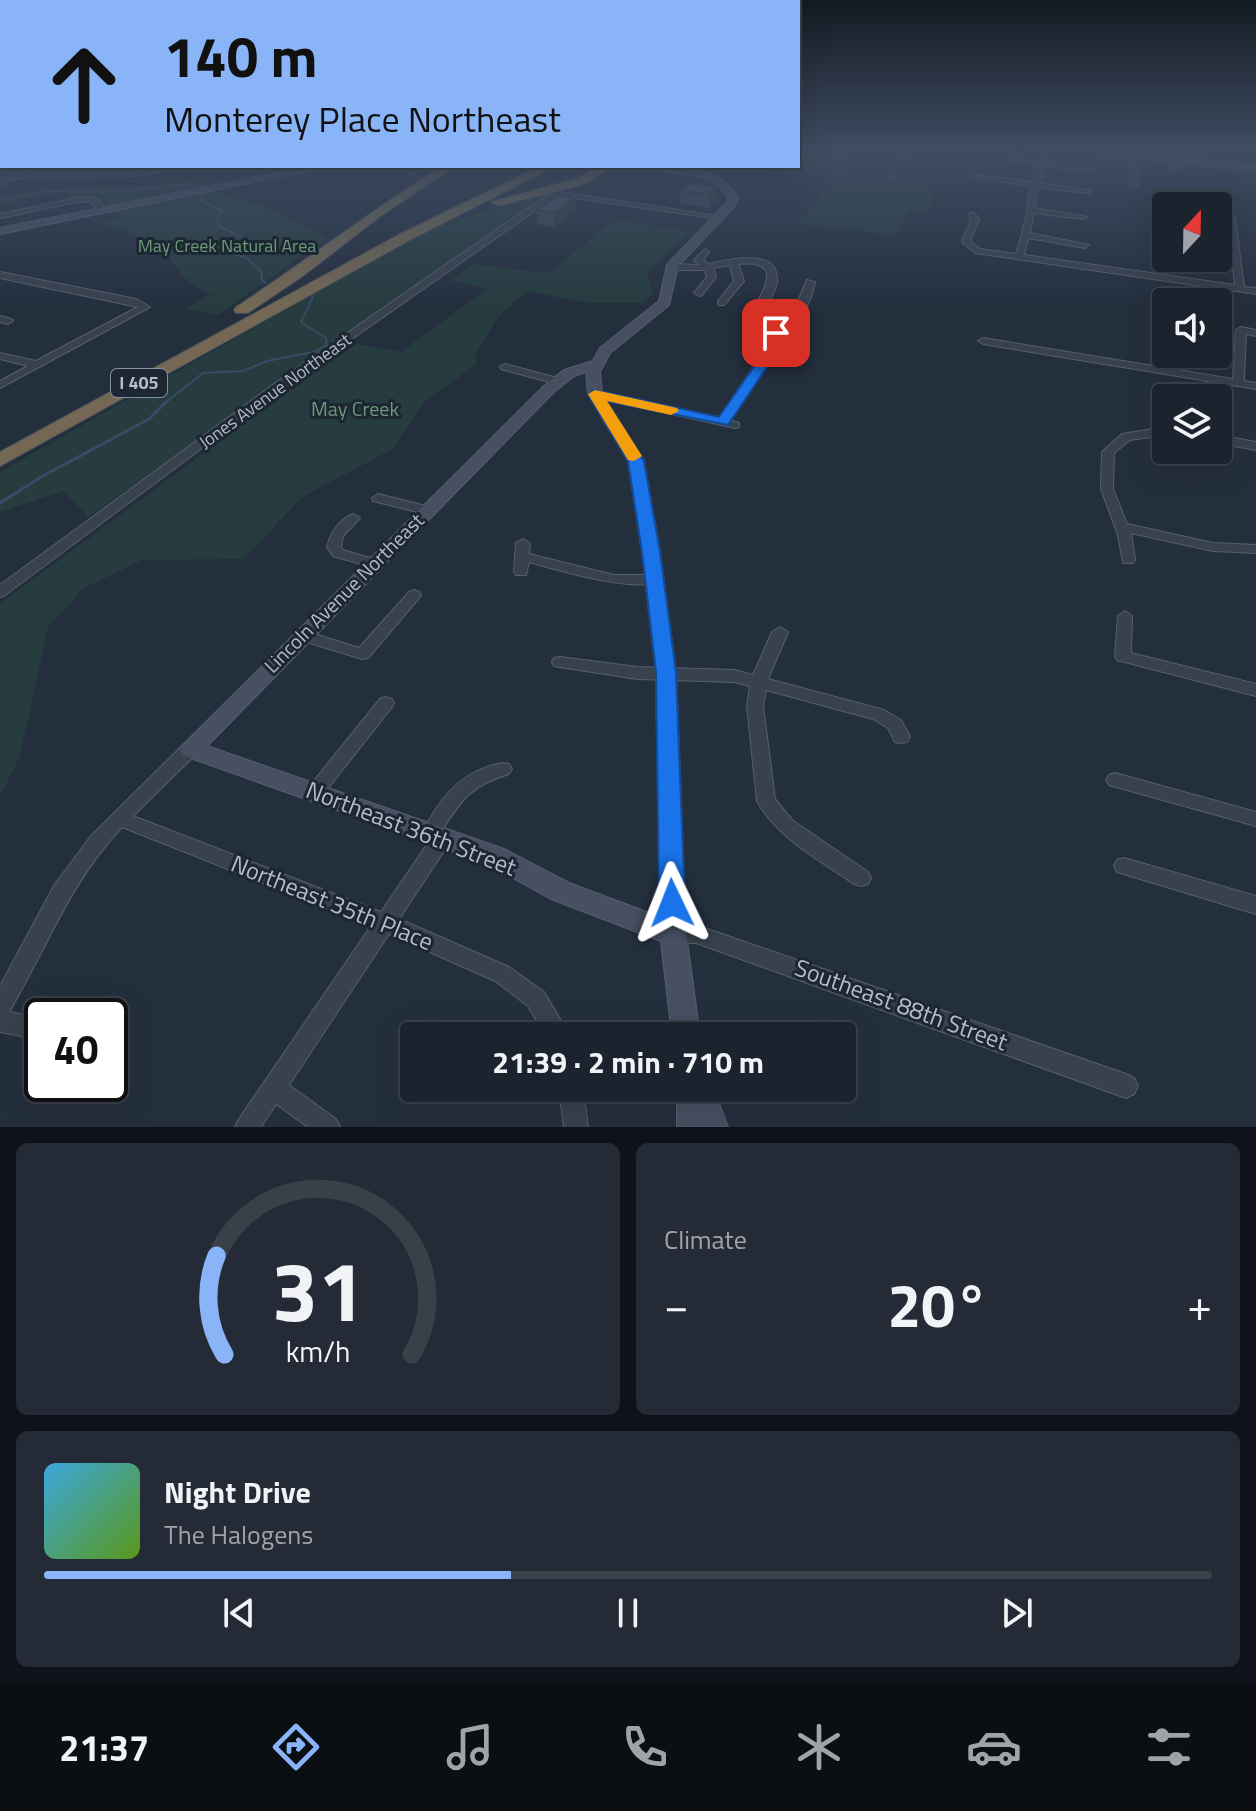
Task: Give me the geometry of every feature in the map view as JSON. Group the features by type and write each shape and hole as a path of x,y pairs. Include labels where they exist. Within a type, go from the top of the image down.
{"highway":[{"path":"268,304 298,273 394,202"},
{"name":"I 405","path":"330,275 431,216 463,202"},
{"name":"I 405","path":"0,445 268,304 371,256 473,202"},
{"path":"371,256 457,215 506,202"},
{"name":"I 405","path":"0,460 268,304"}],"street":[{"path":"0,216 69,202"},
{"path":"95,202 104,211"},
{"path":"0,231 149,202"},
{"name":"Jones Avenue Northeast","path":"0,592 285,381 546,202"},
{"name":"Jones Avenue Northeast","path":"598,202 720,217"},
{"path":"720,217 732,202"},
{"path":"1019,257 1031,202"},
{"path":"1031,210 1068,215"},
{"path":"973,214 975,219 966,242 973,249 1256,291"},
{"name":"Lincoln Avenue Northeast","path":"0,1006 72,875 122,819 372,563 557,381 596,364 605,351 665,302 672,267 720,217"},
{"path":"1025,235 1085,245"},
{"path":"699,293 712,277 698,260 705,252"},
{"path":"1232,259 1240,289"},
{"path":"672,267 706,267 733,260 755,261 771,270 772,285 759,312 776,334"},
{"path":"721,303 739,281 733,260"},
{"path":"0,275 145,306 0,385"},
{"path":"776,334 792,329 795,314 809,294 810,282"},
{"path":"1239,383 1237,359 1242,350 1241,330 1256,333"},
{"path":"722,422 771,352 776,334"},
{"path":"983,341 1256,386"},
{"path":"0,356 38,365"},
{"path":"596,364 595,394 636,461 655,579 666,672 673,934 684,1022"},
{"path":"505,367 557,381"},
{"path":"595,394 735,425"},
{"path":"1128,560 1122,527 1107,489 1108,452 1120,440 1152,433"},
{"path":"1232,442 1256,446"},
{"path":"378,498 425,510"},
{"path":"353,518 336,535 334,547 338,553 372,563"},
{"path":"1122,527 1213,547 1256,549"},
{"path":"521,572 523,549 614,579 655,579"},
{"path":"302,635 362,654 414,595"},
{"path":"1125,616 1123,656 1256,690"},
{"path":"780,632 759,681 756,724 766,801 785,825 861,878"},
{"path":"560,662 622,672 715,674 759,681 878,714 895,724 901,737"},
{"path":"315,792 386,703"},
{"name":"Northeast 36th Street","path":"190,749 495,856 560,891 673,934"},
{"path":"247,1127 384,922 437,835 460,788 478,776 503,769"},
{"path":"1115,780 1256,819"},
{"name":"Northeast 35th Place","path":"122,819 384,922 502,974 536,999 550,1022"},
{"path":"1124,866 1256,905"},
{"name":"Southeast 88th Street","path":"673,934 696,934 711,939 1126,1086"},
{"path":"0,1021 24,1026"},
{"path":"274,1089 328,1127"},
{"path":"573,1102 576,1127"},
{"path":"692,1127 694,1102"},
{"path":"701,1102 713,1127"}],"green space":[{"path":"0,202 20,202 0,206"},
{"path":"102,202 136,202 124,204 110,205"},
{"name":"May Creek Natural Area","path":"156,202 249,202 329,237 218,315 185,309 211,294 190,284 157,242 99,223 123,217 110,211"},
{"name":"May Creek","path":"518,202 533,202 88,517 64,491 0,512 0,472 432,227"},
{"path":"816,202 932,202 929,211 909,211 897,235 797,224"},
{"name":"May Creek","path":"614,219 691,232 647,273 653,293 644,303 590,303 527,291 498,317 475,355 477,364 424,402 393,449 302,497 244,559 142,560 84,588 48,627 20,756 0,796 0,604 310,374 357,344 401,352 487,289 450,280 475,264 548,274"}],"building":[{"path":"548,202 570,202 555,213 536,210"}],"waterway":[{"name":"May Creek","path":"201,202 223,211 216,221 220,227 245,239 241,244 225,248 230,253 247,258 261,271 262,281 266,283"},
{"name":"May Creek","path":"165,403 203,373 243,371 267,361 314,352 327,345 326,338 301,322 313,297 309,294"},
{"name":"May Creek","path":"0,503 41,477 149,419 165,403"}],"slow traffic":[{"path":"634,456 595,394 671,411"}],"route":[{"path":"672,903 666,672 651,552 636,461 595,394 722,422 771,352 776,333"}]}
